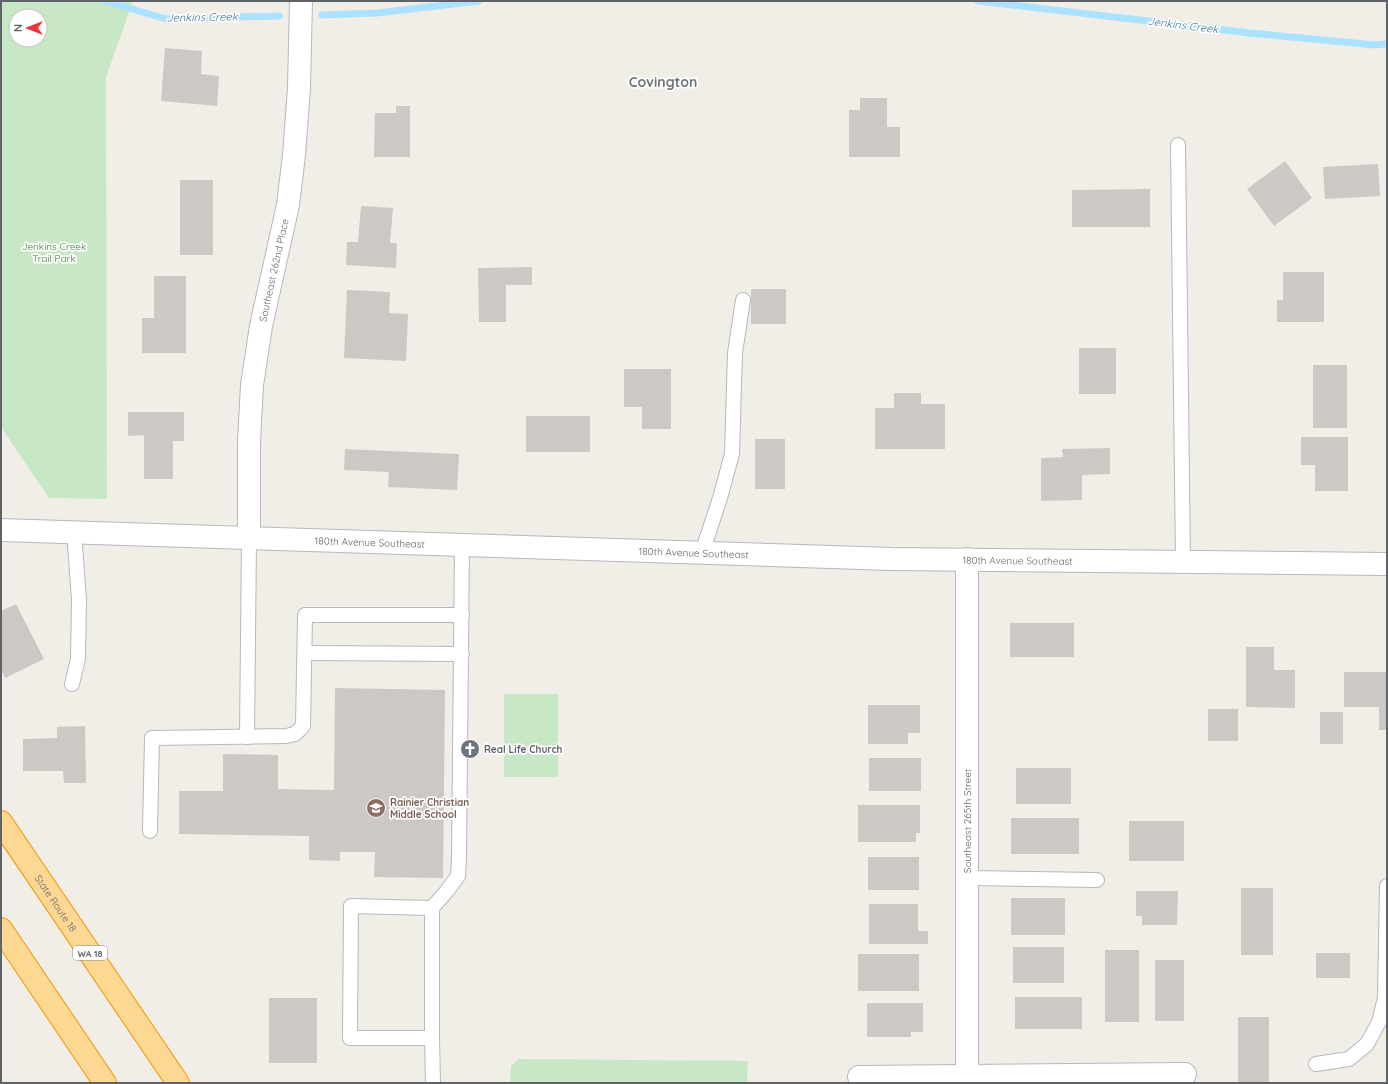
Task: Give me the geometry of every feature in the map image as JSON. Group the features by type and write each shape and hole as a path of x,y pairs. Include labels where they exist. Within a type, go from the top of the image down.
{"highway":[{"name":"State Route 18","path":"1,822 178,1083"},
{"path":"1,929 105,1083"}],"street":[{"name":"Southeast 262nd Place","path":"249,538 249,442 252,385 261,326 288,205 294,155 299,88 300,1"},
{"name":"180th Avenue Southeast","path":"1,530 884,558 1387,564"},
{"name":"Southeast 265th Street","path":"967,560 967,1079"},
{"path":"859,1077 967,1079 1185,1074"}],"lane":[{"path":"1178,145 1183,562"},
{"path":"702,553 720,498 732,454 735,353 743,300"},
{"path":"72,684 78,659 79,600 74,532"},
{"path":"247,737 249,538"},
{"path":"433,1083 432,908 458,876 459,858 462,545"},
{"path":"150,832 152,738 286,736 295,734 303,726 305,615 462,615"},
{"path":"305,653 462,654"},
{"path":"967,878 1097,880"},
{"path":"1316,1064 1349,1059 1367,1044 1380,1022 1385,998 1387,886"},
{"path":"432,908 350,906 350,1038 432,1038"}],"green space":[{"name":"Jenkins Creek Trail Park","path":"1,1 133,1 106,77 107,499 49,498 1,427"},
{"path":"504,694 558,694 558,777 504,777"},
{"path":"518,1059 748,1061 747,1083 510,1083 511,1066"}],"building":[{"path":"165,48 202,51 201,74 219,76 217,106 161,101"},
{"path":"860,98 887,98 887,127 900,127 900,157 849,157 849,110 860,110"},
{"path":"396,106 410,106 410,157 374,157 375,113 396,113"},
{"path":"1285,161 1312,198 1274,226 1247,189"},
{"path":"1378,164 1380,196 1325,199 1323,167"},
{"path":"180,180 213,180 213,255 180,255"},
{"path":"1150,189 1150,227 1072,227 1072,190"},
{"path":"361,206 393,208 390,243 397,243 396,268 346,265 347,242 358,242"},
{"path":"532,267 532,285 506,285 506,322 479,322 478,268"},
{"path":"1283,272 1324,272 1324,322 1277,322 1277,300 1283,300"},
{"path":"154,276 186,276 186,353 142,353 142,318 154,318"},
{"path":"751,289 786,289 786,324 751,324"},
{"path":"347,290 390,292 389,313 408,314 406,361 344,358"},
{"path":"1079,348 1116,348 1116,394 1079,394"},
{"path":"1313,365 1347,365 1347,428 1313,428"},
{"path":"624,369 671,369 671,429 642,429 642,407 624,407"},
{"path":"894,393 921,393 921,404 945,404 945,449 875,449 875,408 894,408"},
{"path":"128,412 184,412 184,441 173,441 173,479 144,479 144,435 128,436"},
{"path":"526,416 590,416 590,452 526,452"},
{"path":"1301,437 1348,437 1348,491 1315,491 1315,465 1301,465"},
{"path":"755,439 785,439 785,489 755,489"},
{"path":"1110,448 1110,474 1082,475 1082,500 1041,501 1041,458 1063,457 1062,449"},
{"path":"345,449 459,454 457,490 388,487 389,472 344,470"},
{"path":"16,604 44,659 5,678 1,669 1,611"},
{"path":"1010,623 1074,623 1074,657 1010,657"},
{"path":"1246,647 1274,647 1274,670 1295,670 1295,708 1246,707"},
{"path":"1344,672 1387,672 1387,730 1379,730 1379,707 1344,707"},
{"path":"335,688 445,690 443,878 374,877 375,852 340,852 340,861 309,860 309,836 179,834 179,791 223,791 223,754 278,755 278,789 334,790"},
{"path":"868,705 920,705 920,733 908,733 908,744 868,744"},
{"path":"1208,709 1238,709 1238,741 1208,741"},
{"path":"1320,712 1343,712 1343,744 1320,744"},
{"path":"85,726 86,783 64,783 63,771 23,771 23,739 57,738 57,727"},
{"path":"869,758 921,758 921,791 869,791"},
{"path":"1016,768 1071,768 1071,804 1016,804"},
{"path":"858,805 920,805 920,833 916,833 916,842 858,842"},
{"path":"1011,818 1079,818 1079,854 1011,854"},
{"path":"1129,821 1184,821 1184,861 1129,861"},
{"path":"868,857 919,857 919,890 868,890"},
{"path":"1241,888 1273,888 1273,955 1241,955"},
{"path":"1136,891 1178,891 1177,925 1142,925 1142,916 1136,916"},
{"path":"1011,898 1065,898 1065,935 1011,935"},
{"path":"869,904 918,904 918,931 928,931 928,944 869,944"},
{"path":"1013,947 1064,947 1064,983 1013,983"},
{"path":"1105,950 1139,950 1139,1022 1105,1022"},
{"path":"1316,953 1350,953 1350,978 1316,978"},
{"path":"858,954 919,954 919,991 858,991"},
{"path":"1155,960 1184,960 1184,1021 1155,1021"},
{"path":"1015,997 1082,997 1082,1029 1015,1029"},
{"path":"269,998 317,998 317,1063 269,1063"},
{"path":"867,1003 923,1003 923,1032 911,1032 911,1037 867,1037"},
{"path":"1238,1017 1269,1017 1269,1083 1238,1083"}],"waterway":[{"name":"Jenkins Creek","path":"104,1 166,19 279,16"},
{"name":"Jenkins Creek","path":"322,15 377,13 479,1"},
{"name":"Jenkins Creek","path":"978,1 1250,33 1375,45 1387,44"}],"place":[{"name":"Real Life Church","path":"470,749"},
{"name":"Rainier Christian Middle School","path":"376,808"}],"district":[{"name":"Covington","path":"663,82"}]}
